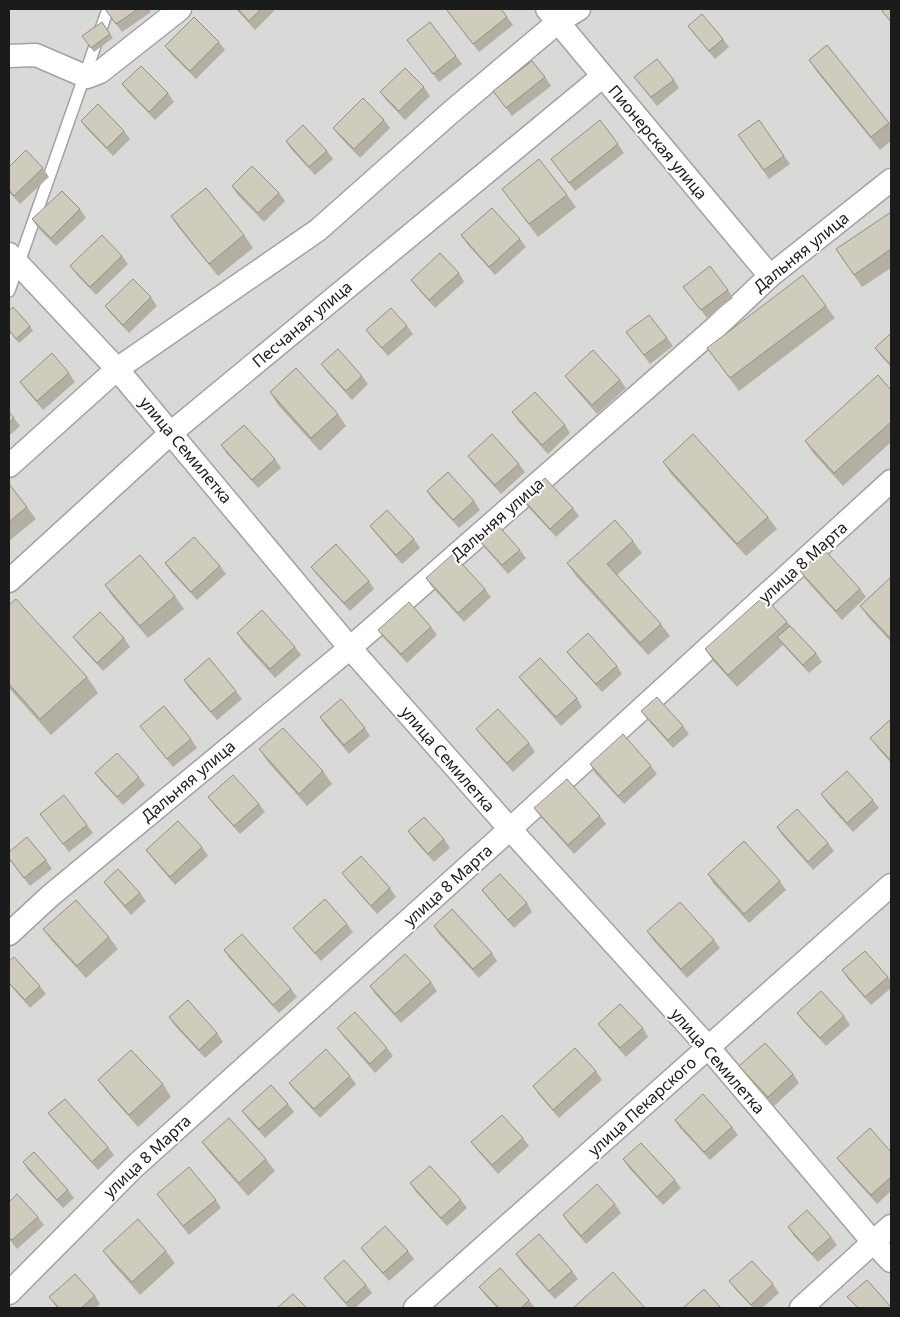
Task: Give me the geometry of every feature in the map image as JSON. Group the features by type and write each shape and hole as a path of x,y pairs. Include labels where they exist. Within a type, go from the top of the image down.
{"street":[{"path":"9,56 36,55 87,77 100,72 180,9"},
{"path":"9,466 117,369 318,230 450,113 552,15 579,9"},
{"name":"Пионерская улица","path":"552,15 770,276"},
{"name":"Песчаная улица","path":"9,581 172,432 603,76"},
{"name":"Дальняя улица","path":"9,934 50,896 350,648 715,328 770,276 891,180"},
{"name":"улица Семилетка","path":"9,254 117,369 172,432 350,648 510,829 708,1047 891,1261"},
{"name":"улица 8 Марта","path":"9,1292 134,1167 510,829 891,481"},
{"name":"улица Пекарского","path":"415,1308 891,885"},
{"path":"801,1308 891,1226"}],"lane":[{"path":"9,291 108,9"}],"shaded area":[{"path":"9,9 891,9 891,1308 9,1308"}],"building":[{"path":"105,9 138,9 116,24"},
{"path":"238,9 261,9 249,21"},
{"path":"446,9 501,9 507,17 473,44"},
{"path":"884,9 891,9 891,22 882,11"},
{"path":"702,14 723,39 709,51 688,26"},
{"path":"194,17 219,42 190,71 165,46"},
{"path":"102,22 110,34 91,48 82,36"},
{"path":"430,22 456,56 433,74 407,40"},
{"path":"827,45 889,123 871,137 809,60"},
{"path":"657,59 674,80 651,97 634,77"},
{"path":"532,61 545,77 506,108 493,91"},
{"path":"141,66 168,93 149,112 122,84"},
{"path":"405,68 424,87 399,111 380,92"},
{"path":"363,98 384,120 354,149 333,128"},
{"path":"98,104 124,131 107,148 81,121"},
{"path":"600,120 618,144 569,183 551,159"},
{"path":"759,120 784,156 764,170 738,135"},
{"path":"303,125 327,151 309,167 286,141"},
{"path":"26,150 43,168 14,196 9,190 9,167"},
{"path":"539,159 567,195 529,224 502,189"},
{"path":"252,166 279,193 258,213 232,186"},
{"path":"206,188 244,235 209,264 171,216"},
{"path":"62,191 80,209 51,238 32,219"},
{"path":"492,208 520,239 489,267 461,235"},
{"path":"891,212 891,249 854,275 836,249"},
{"path":"102,235 122,256 90,287 70,266"},
{"path":"440,253 459,273 429,300 411,280"},
{"path":"710,266 728,290 701,310 683,287"},
{"path":"803,275 826,306 730,378 707,348"},
{"path":"133,279 151,297 123,325 105,306"},
{"path":"13,307 30,326 16,339 9,330 9,311"},
{"path":"391,308 407,326 382,348 366,330"},
{"path":"649,315 667,338 644,355 626,332"},
{"path":"891,333 891,365 875,348"},
{"path":"338,349 362,376 346,391 321,364"},
{"path":"593,350 620,380 592,405 565,376"},
{"path":"52,353 69,373 37,401 20,382"},
{"path":"296,368 338,414 311,438 270,392"},
{"path":"878,375 891,390 891,422 834,473 805,441"},
{"path":"535,392 565,425 542,445 512,412"},
{"path":"9,412 14,418 9,423"},
{"path":"244,425 275,459 252,480 221,445"},
{"path":"492,434 519,464 495,485 468,456"},
{"path":"693,434 768,517 737,544 663,462"},
{"path":"448,472 474,501 453,520 427,491"},
{"path":"545,478 573,508 550,529 522,498"},
{"path":"9,484 27,507 9,522"},
{"path":"387,510 414,539 396,555 370,526"},
{"path":"615,520 633,541 607,564 661,624 640,643 567,563"},
{"path":"496,523 520,550 502,565 478,539"},
{"path":"194,537 220,566 191,592 165,563"},
{"path":"336,544 369,581 344,603 311,567"},
{"path":"824,549 860,589 836,611 800,571"},
{"path":"453,554 485,589 458,613 426,578"},
{"path":"140,555 175,596 140,626 105,585"},
{"path":"891,577 891,639 860,606"},
{"path":"764,596 787,622 728,675 705,649"},
{"path":"16,599 87,677 40,719 9,684 9,605"},
{"path":"409,602 431,627 401,654 378,630"},
{"path":"262,610 295,647 270,669 237,633"},
{"path":"100,612 124,638 97,663 73,637"},
{"path":"790,626 816,653 803,665 777,637"},
{"path":"588,633 617,666 596,684 567,652"},
{"path":"209,658 236,691 211,712 184,680"},
{"path":"540,658 577,698 556,717 519,677"},
{"path":"657,697 683,726 668,740 641,711"},
{"path":"341,699 365,728 344,745 320,717"},
{"path":"164,706 191,739 167,759 140,726"},
{"path":"498,709 529,743 507,763 476,729"},
{"path":"891,719 891,761 870,738"},
{"path":"283,728 323,771 299,794 259,749"},
{"path":"623,734 651,766 618,796 590,764"},
{"path":"117,753 139,777 117,797 95,773"},
{"path":"847,771 873,800 847,823 821,794"},
{"path":"233,775 259,804 234,826 208,797"},
{"path":"567,779 600,816 568,845 534,808"},
{"path":"64,795 87,825 63,844 40,814"},
{"path":"797,809 828,843 808,862 777,827"},
{"path":"424,817 444,839 428,854 408,831"},
{"path":"178,821 202,847 170,877 146,850"},
{"path":"27,837 46,860 24,878 9,858 9,852"},
{"path":"744,841 780,881 744,914 708,874"},
{"path":"361,856 390,888 371,906 342,873"},
{"path":"118,869 140,893 125,906 104,882"},
{"path":"500,874 527,903 508,920 482,890"},
{"path":"325,899 347,924 315,953 293,928"},
{"path":"76,900 109,937 77,966 43,929"},
{"path":"680,902 714,940 681,969 647,931"},
{"path":"452,909 492,953 473,969 434,926"},
{"path":"242,934 291,989 273,1005 224,950"},
{"path":"865,951 888,977 865,997 842,970"},
{"path":"405,954 431,982 395,1014 370,986"},
{"path":"14,957 40,986 25,1000 9,983 9,961"},
{"path":"821,991 844,1016 820,1038 797,1013"},
{"path":"188,1000 217,1033 199,1050 169,1017"},
{"path":"620,1004 643,1028 620,1048 598,1024"},
{"path":"355,1012 387,1048 370,1064 337,1028"},
{"path":"765,1043 793,1074 768,1097 739,1066"},
{"path":"575,1048 596,1071 553,1110 533,1086"},
{"path":"326,1049 350,1076 314,1109 289,1083"},
{"path":"131,1050 163,1084 129,1115 98,1080"},
{"path":"271,1085 288,1104 259,1129 242,1111"},
{"path":"703,1094 732,1127 704,1152 675,1120"},
{"path":"65,1099 108,1147 92,1162 48,1113"},
{"path":"502,1115 523,1138 492,1165 471,1142"},
{"path":"229,1118 266,1159 239,1183 202,1142"},
{"path":"870,1128 891,1152 891,1177 871,1195 837,1158"},
{"path":"641,1143 675,1180 657,1197 623,1159"},
{"path":"34,1152 68,1190 57,1200 23,1162"},
{"path":"430,1166 461,1200 441,1218 410,1183"},
{"path":"189,1167 216,1200 183,1226 157,1194"},
{"path":"597,1184 615,1204 581,1236 563,1215"},
{"path":"17,1194 38,1217 12,1240 9,1237 9,1202"},
{"path":"807,1210 831,1237 812,1254 788,1227"},
{"path":"138,1219 166,1251 132,1282 103,1251"},
{"path":"385,1226 408,1251 383,1273 361,1248"},
{"path":"539,1234 572,1271 549,1291 516,1254"},
{"path":"344,1260 366,1285 346,1303 324,1278"},
{"path":"752,1261 773,1284 751,1305 729,1281"},
{"path":"500,1268 529,1300 521,1308 499,1308 479,1287"},
{"path":"613,1272 645,1308 573,1308"},
{"path":"75,1274 95,1296 81,1308 59,1308 49,1297"},
{"path":"867,1280 890,1308 858,1308 847,1297"},
{"path":"704,1289 721,1308 683,1308"},
{"path":"293,1294 307,1308 277,1308"}]}
